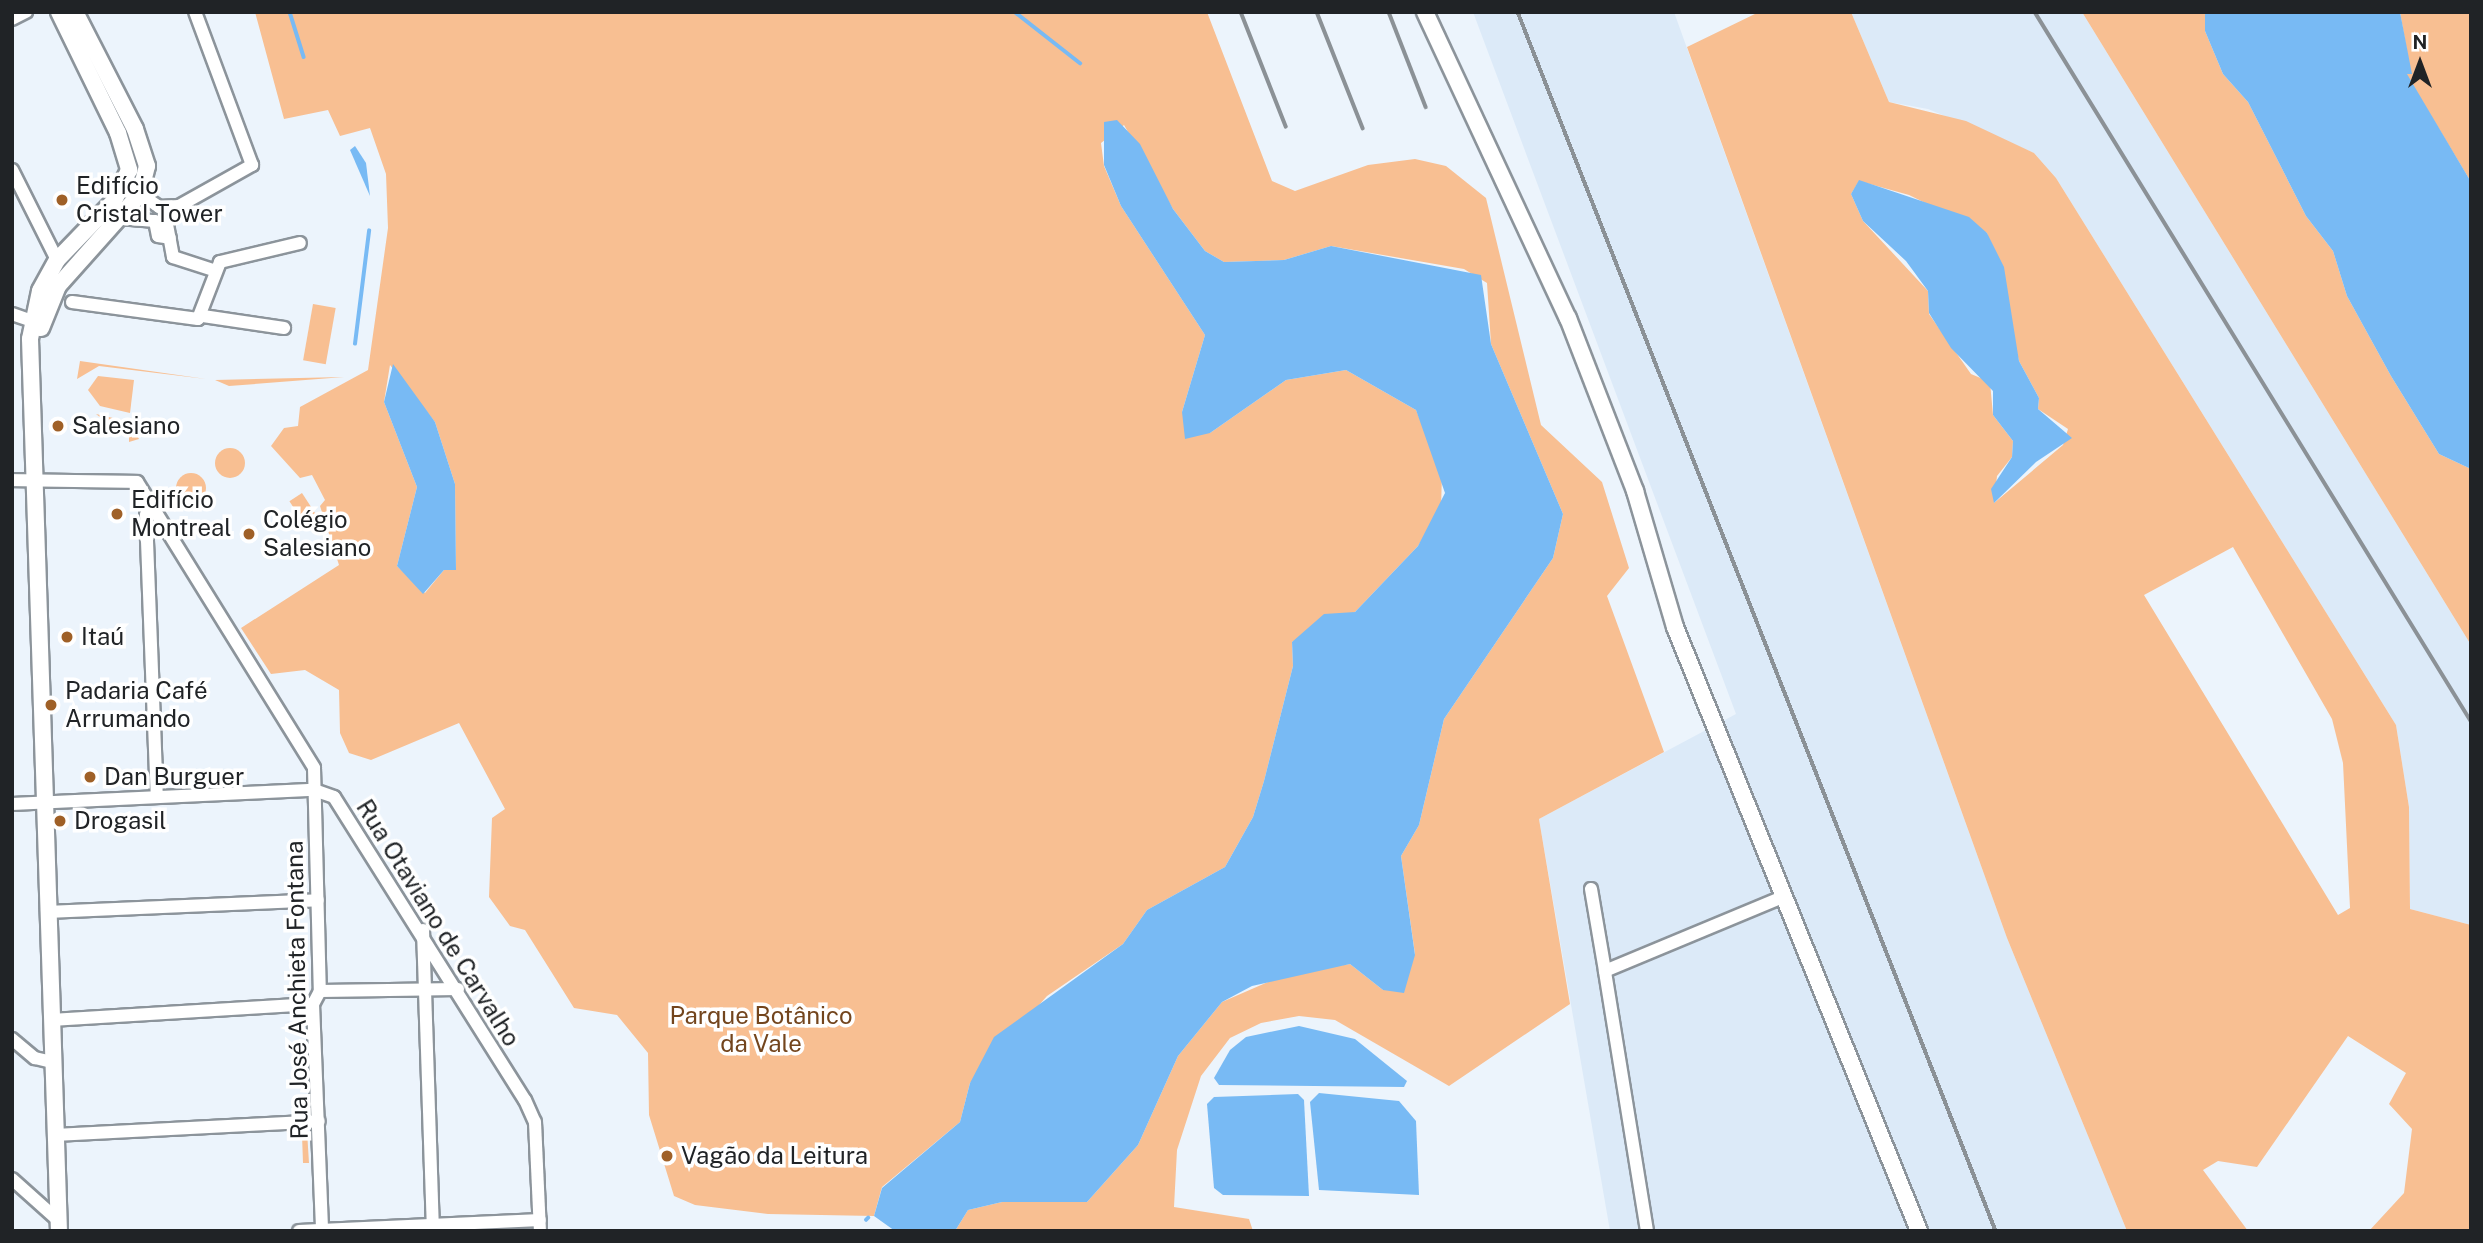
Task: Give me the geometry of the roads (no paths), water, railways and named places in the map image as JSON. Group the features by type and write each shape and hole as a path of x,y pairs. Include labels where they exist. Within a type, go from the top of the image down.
{"street":[{"path":"12,19 26,12"},
{"path":"58,12 118,133 129,170 114,201 57,260 32,321 33,498 59,1226"},
{"path":"33,480 43,318 58,286 140,194 147,166 143,150 75,12"},
{"path":"164,208 229,182 252,165 194,12"},
{"path":"1425,12 1568,318 1635,491 1675,627 1919,1231"},
{"path":"12,170 57,260"},
{"path":"140,194 164,208 173,257 216,271"},
{"path":"119,218 155,221 158,236 170,238"},
{"path":"203,316 216,271 225,260 300,243"},
{"path":"72,302 284,328"},
{"path":"12,314 32,321"},
{"path":"12,480 132,480 151,505 314,768 314,790 12,804"},
{"path":"151,505 146,515 157,797"},
{"name":"Rua José Anchieta Fontana","path":"314,790 320,991 313,1004 322,1230"},
{"name":"Rua Otaviano de Carvalho","path":"314,790 334,797 423,930 535,1122 540,1226"},
{"path":"1591,889 1647,1231"},
{"path":"1605,971 1783,897"},
{"path":"47,912 318,900"},
{"path":"423,930 433,1228"},
{"path":"320,991 458,989"},
{"path":"51,1020 313,1004"},
{"path":"12,1039 36,1058 53,1062"},
{"path":"55,1135 319,1121"},
{"path":"12,1180 59,1226"},
{"path":"299,1231 540,1226"}],"water":[{"path":"2205,12 2400,12 2412,74 2407,74 2471,182 2471,469 2439,454 2391,376 2347,296 2333,251 2306,216 2248,102 2223,74 2205,31"},
{"path":"1117,120 1140,144 1173,209 1205,251 1224,262 1284,260 1331,246 1481,275 1491,344 1563,514 1553,558 1444,719 1419,825 1401,856 1415,955 1404,993 1383,990 1350,964 1252,986 1222,1002 1178,1056 1138,1145 1087,1202 1002,1202 968,1210 955,1231 895,1231 874,1216 882,1188 960,1122 970,1083 994,1037 1123,944 1147,910 1225,867 1253,817 1264,781 1293,666 1292,642 1324,614 1355,612 1418,546 1445,493 1416,410 1346,370 1286,380 1210,433 1185,439 1182,412 1205,335 1121,206 1104,165 1104,122"},
{"path":"355,146 366,163 370,196 350,150"},
{"path":"1859,180 1969,217 1987,233 2004,267 2019,361 2039,398 2038,409 2072,438 2036,462 1994,503 1991,489 2012,457 2013,441 1993,415 1993,391 1951,348 1929,313 1928,291 1906,261 1863,221 1851,194"},
{"path":"393,364 435,422 455,484 456,570 444,570 423,594 397,566 417,487 384,402"},
{"path":"1299,1026 1355,1039 1407,1081 1404,1087 1219,1085 1214,1078 1230,1050 1246,1037"},
{"path":"1319,1093 1399,1101 1416,1121 1419,1195 1319,1190 1310,1102"},
{"path":"1298,1094 1304,1100 1309,1196 1223,1195 1214,1188 1207,1104 1214,1097"}],"waterway":[{"path":"290,12 304,57"},
{"path":"1015,12 1080,63"},
{"path":"355,344 369,231"}],"railway":[{"path":"1241,12 1286,126"},
{"path":"1317,12 1363,128"},
{"path":"1389,12 1426,107"},
{"path":"1518,12 1996,1231"},
{"path":"2035,12 2471,721"}],"place":[{"name":"Edifício Cristal Tower","path":"62,200"},
{"name":"Salesiano","path":"58,426"},
{"name":"Edifício Montreal","path":"117,514"},
{"name":"Colégio Salesiano","path":"249,534"},
{"name":"Itaú","path":"67,637"},
{"name":"Padaria Café Arrumando","path":"51,705"},
{"name":"Dan Burguer","path":"90,777"},
{"name":"Drogasil","path":"60,821"},
{"name":"Vagão da Leitura","path":"667,1156"}],"park label":[{"name":"Parque Botânico da Vale","path":"761,1030"}]}
